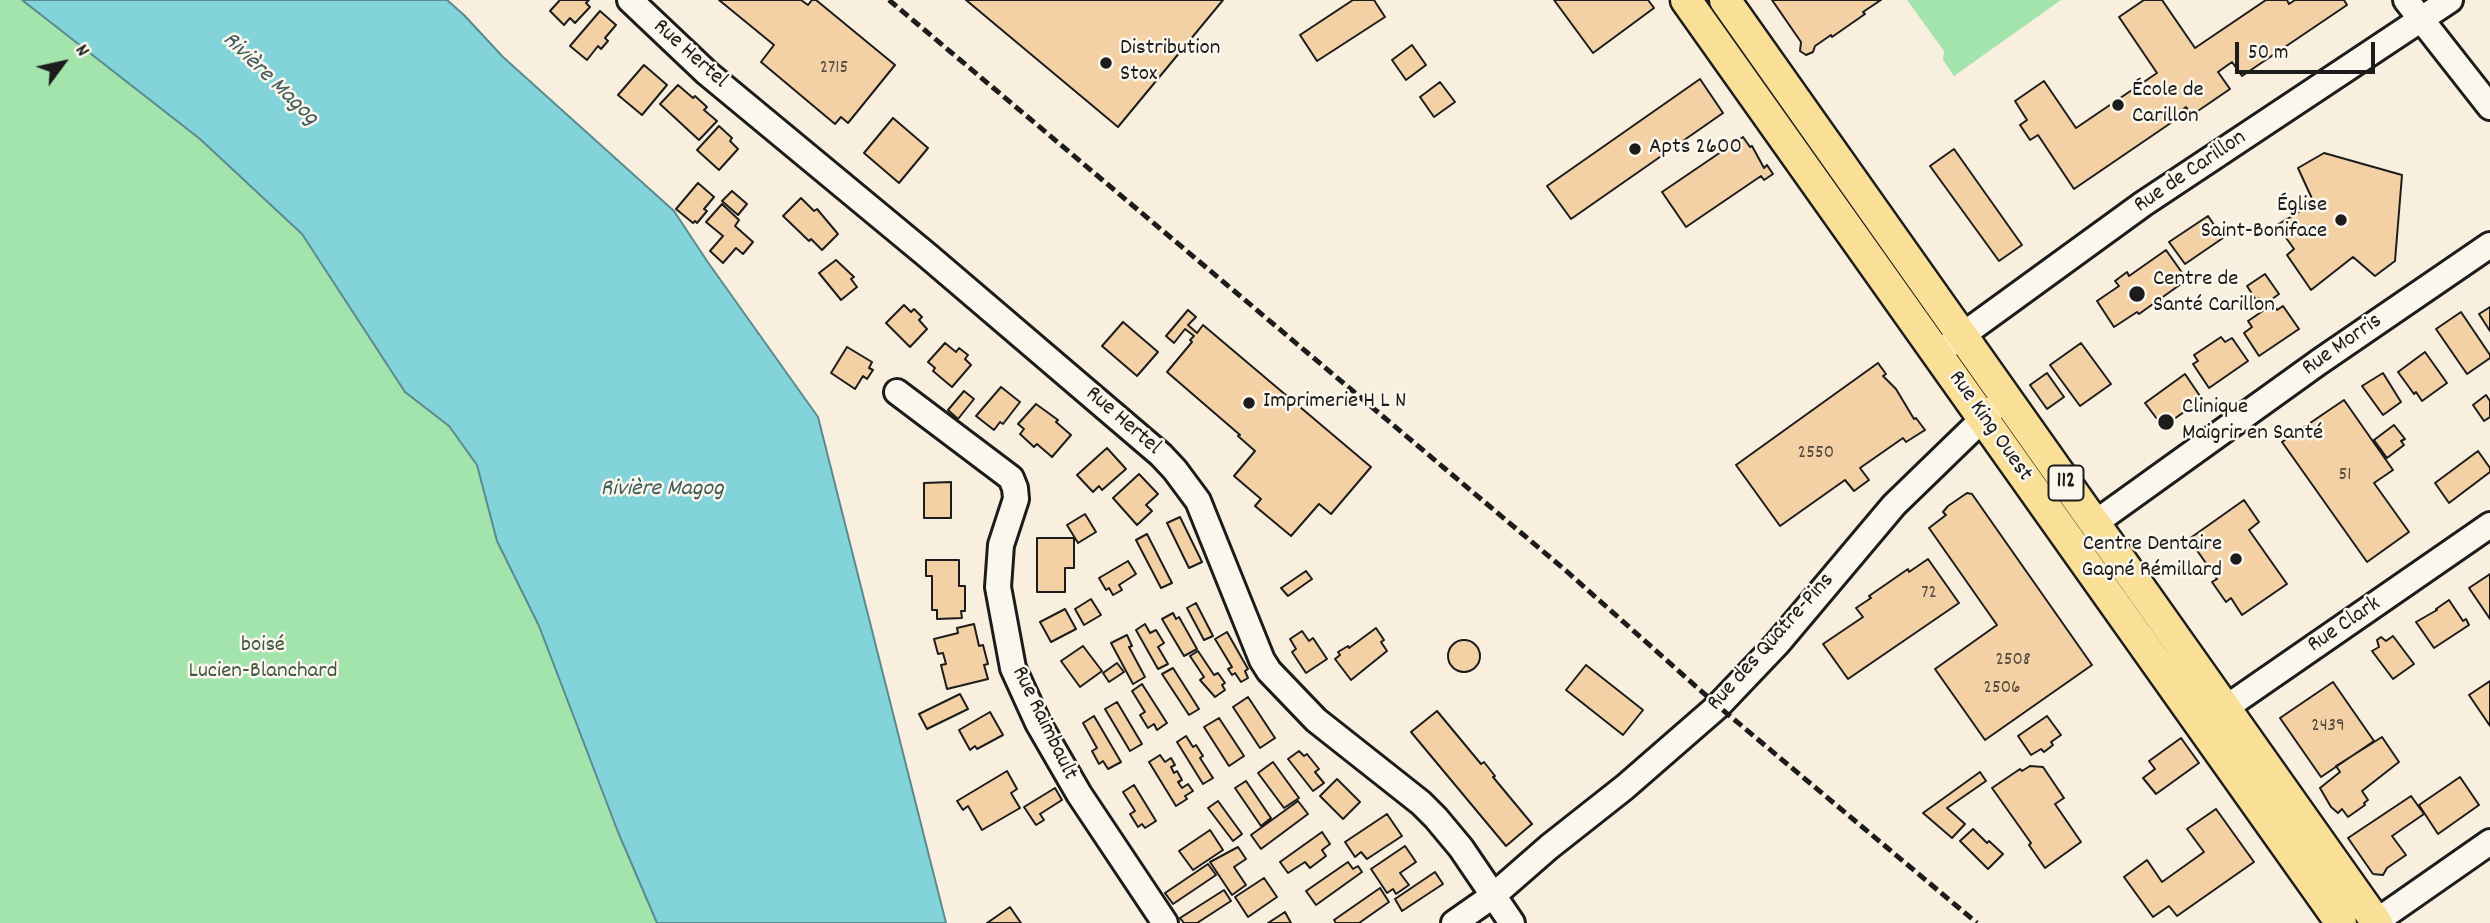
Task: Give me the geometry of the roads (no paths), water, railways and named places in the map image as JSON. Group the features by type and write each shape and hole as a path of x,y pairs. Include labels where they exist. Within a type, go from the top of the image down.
{"main road":[{"name":"Rue King Ouest","path":"1686,0 2341,923"},
{"name":"Rue King Ouest","path":"1725,0 2376,922"}],"street":[{"name":"Rue Hertel","path":"630,0 707,73 928,256 1168,462 1198,501 1262,660 1269,671 1316,720 1421,803 1461,848 1512,923"},
{"name":"Rue de Carillon","path":"1937,354 2414,10 2450,0"},
{"path":"2414,10 2490,107"},
{"name":"Rue Morris","path":"2095,523 2319,362 2490,245"},
{"name":"Rue Raimbault","path":"897,392 1011,478 1016,499 1001,545 998,587 1013,668 1033,713 1079,794 1165,923"},
{"name":"Rue des Quatre-Pins","path":"1454,923 1494,895 1527,864 1625,786 1718,706 1777,644 1894,505 2005,397"},
{"name":"Rue Clark","path":"2199,726 2490,525"},
{"path":"2376,922 2490,842"}],"water":[{"name":"Rivière Magog","path":"22,0 447,0 503,57 674,211 818,417 946,923 657,923 618,832 539,626 497,541 477,465 449,426 405,392 302,234 200,139"}],"railway":[{"path":"889,0 1564,569 1718,706 1977,923"}],"place":[{"name":"Distribution Stox","path":"1106,63"},
{"name":"École de Carillon","path":"2118,105"},
{"name":"Apts 2600","path":"1635,149"},
{"name":"Église Saint-Boniface","path":"2341,220"},
{"name":"Centre de Santé Carillon","path":"2137,294"},
{"name":"Imprimerie H L N","path":"1249,403"},
{"name":"Clinique Maigrir en Santé","path":"2166,422"},
{"name":"Centre Dentaire Gagné Rémillard","path":"2236,559"}],"park label":[{"name":"boisé Lucien-Blanchard","path":"263,660"}]}
